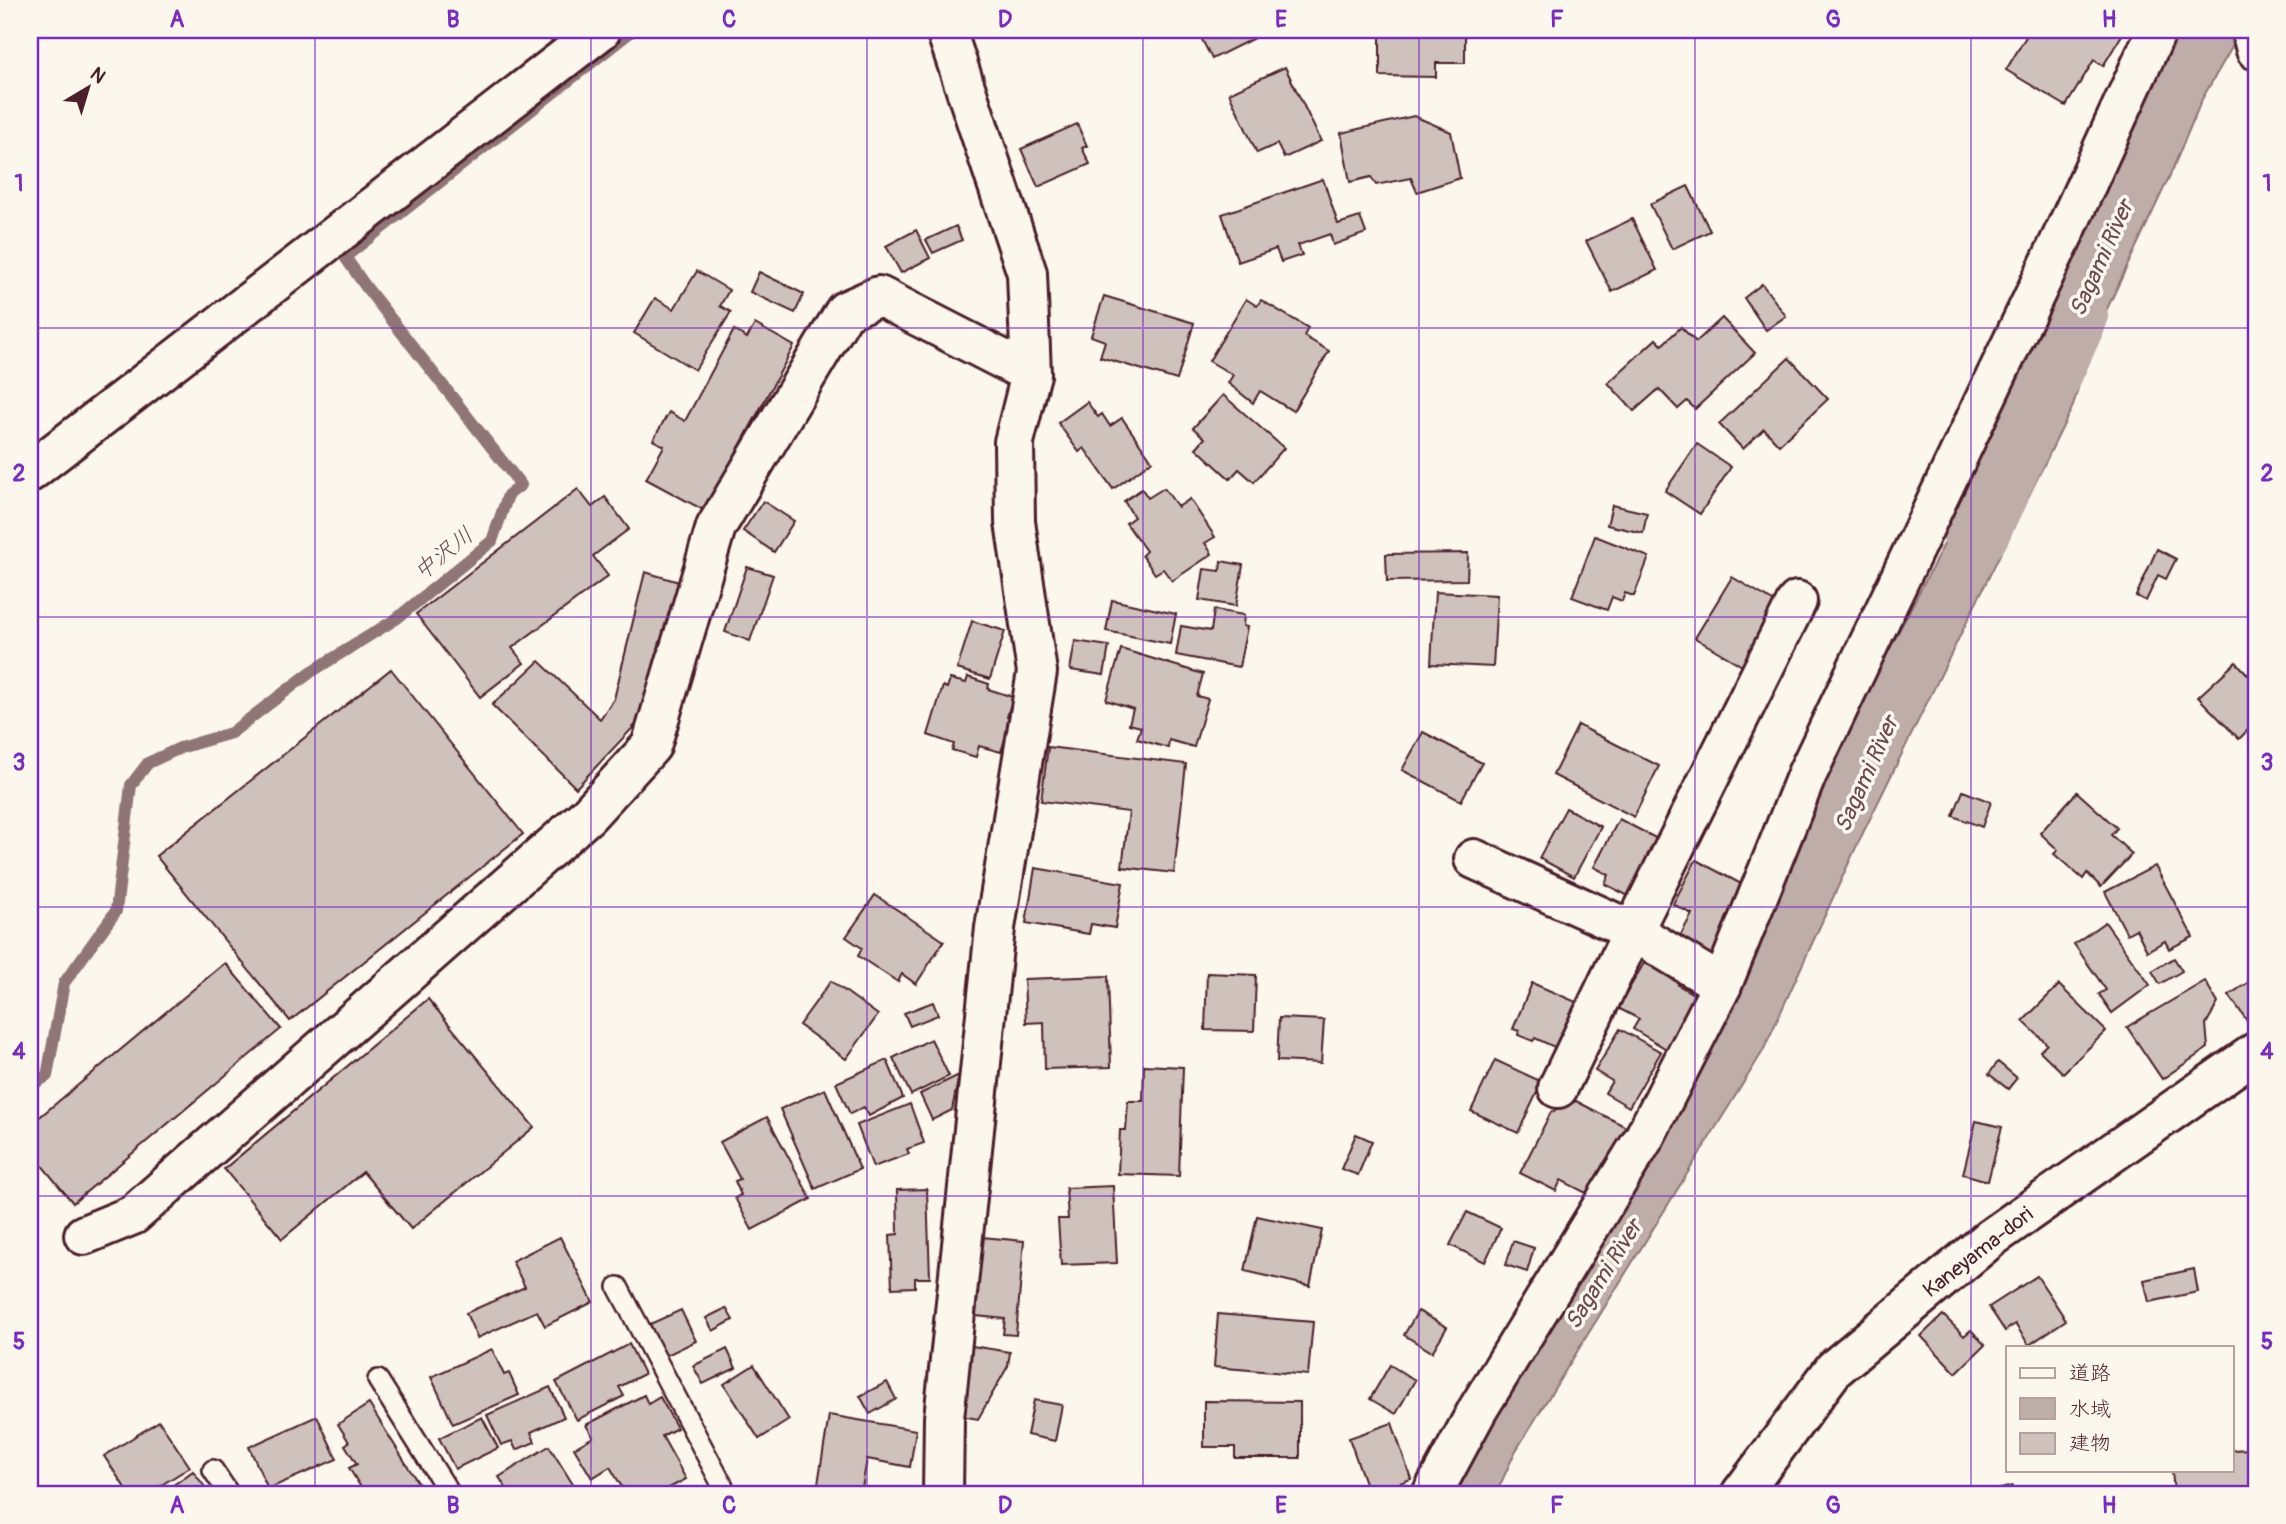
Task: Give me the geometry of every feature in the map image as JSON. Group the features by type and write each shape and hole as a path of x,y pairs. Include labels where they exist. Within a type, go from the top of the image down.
{"street":[{"path":"30,472 601,30"},
{"path":"943,1494 944,1418 995,929 1037,672 1015,522 1014,442 1031,374 1027,273 946,30"},
{"path":"1432,1494 1478,1409 1644,1138 1722,985 1807,774 2158,30"},
{"path":"2251,30 2256,50"},
{"path":"84,1236 133,1215 588,815 651,746 716,527 845,312 879,296 1031,374"},
{"path":"1558,1088 1797,601"},
{"path":"1474,859 1633,931 1722,985"},
{"name":"Kaneyama-dori","path":"1754,1488 1834,1369 1991,1238 2256,1052"}],"lane":[{"path":"618,1287 727,1494"},
{"path":"379,1380 450,1494"},
{"path":"213,1470 229,1494"}],"water":[{"path":"2171,30 2242,30 2202,99 2171,173 2090,345 2073,406 1857,845 1763,1051 1515,1452 1496,1494 1450,1494 1991,454 2018,445 2039,405 2025,393 2030,385 2025,365 2130,135"}],"building":[{"path":"1197,30 1258,30 1260,35 1212,59"},
{"path":"1380,30 1465,30 1465,63 1436,63 1436,77 1380,76"},
{"path":"2030,30 2125,30 2103,66 2094,60 2066,106 2006,70"},
{"path":"1285,67 1321,141 1284,158 1277,144 1257,153 1229,93"},
{"path":"1414,116 1451,132 1460,178 1417,192 1411,178 1376,185 1371,177 1350,182 1341,133"},
{"path":"1077,124 1087,146 1082,148 1090,164 1038,187 1021,149"},
{"path":"1323,179 1338,224 1360,217 1366,233 1333,245 1330,234 1298,245 1302,255 1281,262 1276,249 1238,262 1222,214"},
{"path":"1688,186 1710,231 1672,249 1650,204"},
{"path":"1632,219 1657,270 1612,292 1586,241"},
{"path":"956,226 962,240 933,253 926,240"},
{"path":"916,230 930,258 901,273 886,246"},
{"path":"697,271 729,290 720,306 731,312 695,370 634,333 655,298 674,309"},
{"path":"759,272 804,294 795,313 750,292"},
{"path":"1762,284 1786,316 1766,330 1744,298"},
{"path":"1104,296 1194,323 1177,380 1100,357 1105,341 1091,336"},
{"path":"1246,299 1257,306 1261,300 1308,328 1304,336 1329,351 1293,411 1260,391 1253,403 1228,383 1233,375 1209,361"},
{"path":"1722,318 1755,353 1695,409 1687,401 1678,409 1659,389 1634,411 1608,383 1656,339 1662,345 1681,327 1696,342"},
{"path":"755,324 794,346 705,511 646,479 664,446 653,440 669,412 685,421 734,330 747,338"},
{"path":"1789,358 1828,399 1779,445 1764,429 1743,449 1719,424"},
{"path":"1223,395 1284,448 1254,482 1239,469 1230,479 1196,448 1205,438 1193,428"},
{"path":"1087,402 1098,417 1102,414 1110,426 1122,418 1152,461 1113,489 1084,448 1079,452 1058,423"},
{"path":"1697,444 1731,467 1700,514 1665,491"},
{"path":"1164,488 1178,507 1190,499 1215,537 1205,543 1212,554 1172,581 1163,569 1155,574 1142,555 1146,551 1126,523 1134,517 1124,501 1142,489 1148,498"},
{"path":"578,489 592,507 605,497 629,529 593,556 608,576 512,648 524,663 480,697 416,614"},
{"path":"763,501 794,521 774,552 743,531"},
{"path":"1612,505 1647,513 1643,533 1607,525"},
{"path":"1595,536 1649,557 1634,596 1625,593 1622,601 1612,597 1607,610 1572,597"},
{"path":"2157,549 2176,559 2166,579 2158,575 2146,601 2136,596"},
{"path":"1468,553 1467,580 1387,581 1386,554"},
{"path":"1221,561 1243,565 1236,606 1199,600 1204,569 1220,571"},
{"path":"747,567 773,575 750,641 725,632"},
{"path":"645,572 679,582 650,704 642,718 576,788 492,705 539,661 600,719 614,699"},
{"path":"1732,577 1785,608 1749,670 1695,638"},
{"path":"1435,592 1497,595 1493,667 1431,664"},
{"path":"1112,600 1176,614 1170,644 1106,631"},
{"path":"1214,610 1244,615 1243,626 1247,627 1239,667 1176,655 1181,626 1211,631"},
{"path":"972,621 1005,631 990,679 957,669"},
{"path":"1075,641 1109,646 1104,675 1070,670"},
{"path":"1121,649 1203,674 1197,696 1208,699 1194,747 1169,740 1168,748 1137,739 1141,727 1129,724 1133,709 1106,700"},
{"path":"2236,662 2256,683 2256,722 2239,739 2198,697"},
{"path":"391,669 523,834 290,1021 156,856"},
{"path":"968,677 989,684 988,689 1013,697 1007,717 1011,719 1001,752 979,746 976,757 952,750 954,744 928,735 943,686 947,688 950,679 966,683"},
{"path":"1578,725 1659,766 1634,817 1553,775"},
{"path":"1423,732 1482,763 1461,801 1402,770"},
{"path":"1048,747 1186,764 1174,873 1122,867 1129,812 1041,801"},
{"path":"1963,791 1991,802 1982,827 1953,816"},
{"path":"2077,792 2117,828 2111,835 2132,854 2101,887 2087,873 2083,879 2054,854 2058,850 2040,833"},
{"path":"1566,808 1601,827 1574,877 1539,858"},
{"path":"1619,819 1667,844 1638,901 1605,884 1609,875 1594,867"},
{"path":"1696,860 1747,887 1721,951 1712,957 1679,938 1692,914 1673,904"},
{"path":"2155,866 2193,937 2169,949 2165,941 2147,951 2136,929 2127,934 2105,892"},
{"path":"1035,868 1123,883 1115,928 1091,924 1089,934 1026,923"},
{"path":"875,895 944,941 916,984 902,974 898,982 858,956 862,948 846,937"},
{"path":"2105,922 2150,985 2112,1013 2099,994 2106,990 2074,944"},
{"path":"1648,956 1683,976 1678,985 1700,998 1670,1051 1633,1029 1639,1019 1618,1008"},
{"path":"2174,958 2182,971 2160,984 2152,971"},
{"path":"225,963 281,1029 73,1203 30,1151 30,1125"},
{"path":"1207,973 1256,975 1254,1031 1205,1030"},
{"path":"1108,976 1111,1067 1045,1069 1044,1022 1026,1023 1024,979"},
{"path":"2256,980 2256,1025 2252,1028 2229,995"},
{"path":"831,981 878,1015 846,1059 799,1025"},
{"path":"2205,981 2218,1003 2206,1024 2208,1048 2162,1079 2127,1027"},
{"path":"1532,983 1583,1005 1563,1051 1535,1038 1533,1041 1518,1035 1519,1031 1513,1029"},
{"path":"2059,985 2106,1031 2063,1073 2040,1051 2047,1044 2023,1021"},
{"path":"428,999 534,1127 411,1229 363,1172 282,1239 224,1169"},
{"path":"933,1002 938,1015 910,1026 904,1013"},
{"path":"1279,1018 1324,1020 1321,1063 1277,1061"},
{"path":"1620,1029 1661,1052 1629,1107 1605,1093 1612,1081 1595,1071"},
{"path":"931,1039 949,1076 911,1095 893,1058"},
{"path":"887,1060 903,1098 869,1116 864,1107 850,1114 836,1083"},
{"path":"1495,1060 1542,1082 1518,1133 1471,1111"},
{"path":"1998,1062 2017,1078 2008,1089 1989,1074"},
{"path":"1144,1065 1183,1067 1179,1176 1118,1174 1120,1130 1126,1130 1128,1101 1143,1101"},
{"path":"959,1075 952,1110 932,1120 920,1094"},
{"path":"825,1089 860,1169 815,1189 780,1109"},
{"path":"1576,1101 1630,1129 1610,1168 1603,1164 1588,1194 1561,1180 1556,1191 1520,1173 1551,1112"},
{"path":"910,1104 924,1143 907,1149 909,1154 873,1167 857,1125"},
{"path":"767,1117 811,1199 752,1230 735,1198 741,1195 735,1181 740,1179 720,1142"},
{"path":"1976,1121 2002,1127 1988,1181 1963,1174"},
{"path":"1356,1134 1372,1141 1358,1175 1341,1169"},
{"path":"1113,1186 1117,1263 1061,1265 1058,1219 1068,1219 1066,1188"},
{"path":"927,1189 930,1278 915,1278 915,1287 892,1288 890,1235 898,1234 897,1190"},
{"path":"1467,1212 1501,1228 1485,1262 1450,1245"},
{"path":"1257,1216 1322,1230 1310,1286 1245,1271"},
{"path":"560,1237 593,1302 545,1326 537,1311 477,1338 466,1313 525,1287 512,1261"},
{"path":"982,1237 1024,1241 1016,1335 1003,1334 1005,1319 976,1316"},
{"path":"1513,1241 1534,1248 1527,1272 1506,1265"},
{"path":"2194,1269 2198,1292 2149,1302 2144,1280"},
{"path":"2037,1276 2066,1320 2029,1345 2015,1324 2005,1331 1989,1307"},
{"path":"726,1308 733,1320 713,1331 706,1318"},
{"path":"681,1310 696,1341 665,1356 650,1324"},
{"path":"1418,1311 1447,1327 1432,1352 1404,1335"},
{"path":"1218,1314 1313,1322 1308,1375 1214,1367"},
{"path":"1943,1315 1964,1336 1971,1330 1985,1345 1956,1373 1921,1336"},
{"path":"629,1344 644,1374 619,1387 624,1396 577,1420 556,1382"},
{"path":"972,1346 1010,1352 1008,1366 978,1419 961,1416"},
{"path":"492,1349 504,1375 509,1373 519,1395 453,1424 431,1377"},
{"path":"727,1349 736,1368 703,1384 693,1366"},
{"path":"754,1365 789,1420 759,1439 724,1384"},
{"path":"1390,1365 1415,1380 1396,1414 1370,1399"},
{"path":"887,1382 896,1399 870,1414 860,1396"},
{"path":"550,1387 564,1417 531,1432 535,1442 516,1450 512,1441 501,1445 487,1415"},
{"path":"644,1395 648,1404 660,1397 677,1428 662,1436 686,1479 658,1494 626,1494 610,1467 592,1478 574,1448 593,1437 586,1425"},
{"path":"1034,1400 1062,1405 1055,1441 1027,1435"},
{"path":"1204,1401 1300,1402 1300,1458 1235,1458 1235,1447 1204,1447"},
{"path":"369,1404 425,1494 365,1494 349,1468 357,1464 345,1445 349,1442 338,1424"},
{"path":"829,1415 916,1430 910,1467 867,1459 861,1494 817,1490"},
{"path":"317,1416 337,1459 268,1489 249,1447"},
{"path":"482,1417 498,1448 455,1469 439,1438"},
{"path":"159,1421 190,1467 147,1494 129,1494 104,1456"},
{"path":"1392,1423 1411,1479 1369,1494 1349,1438"},
{"path":"549,1446 579,1494 510,1494 499,1477"},
{"path":"2250,1449 2253,1491 2245,1491 2245,1494 2174,1494 2172,1472 2234,1472 2234,1450"},
{"path":"193,1471 210,1494 161,1494"},
{"path":"2012,1486 2014,1494 1986,1494 1986,1493"},
{"path":"1043,1490 1098,1494 1042,1494"}],"waterway":[{"name":"中沢川","path":"30,1086 47,1076 64,983 116,911 131,785 148,763 180,748 231,733 311,672 396,619 492,541 508,495 521,485 345,257 633,30"},
{"name":"Sagami River","path":"1976,531 2074,316"}]}
